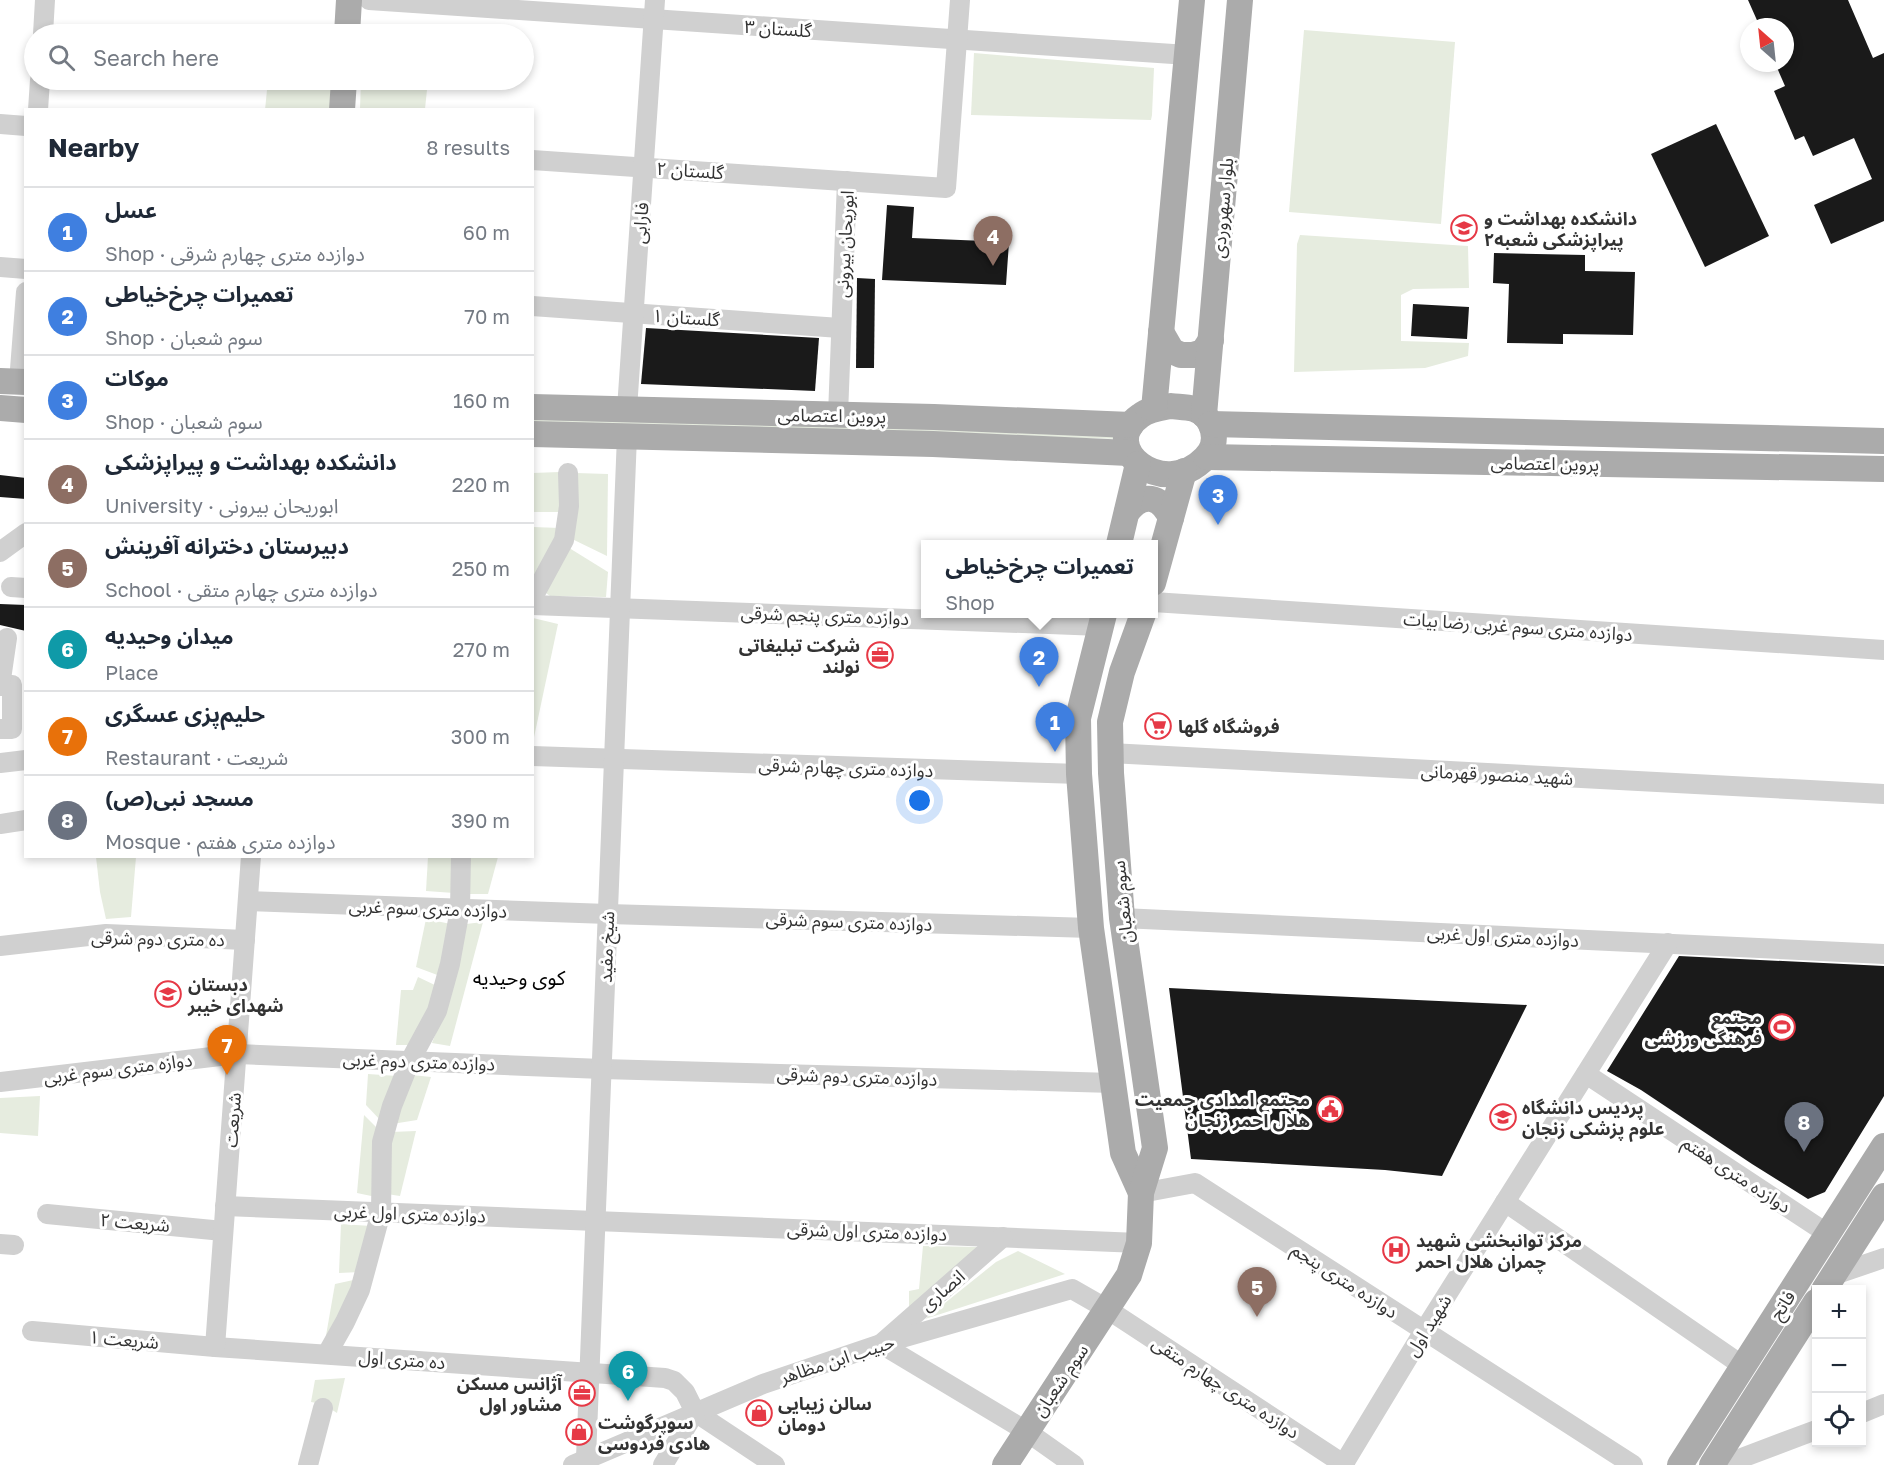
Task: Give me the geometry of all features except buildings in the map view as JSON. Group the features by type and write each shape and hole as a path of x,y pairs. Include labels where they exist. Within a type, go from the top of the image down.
{"main road":[{"path":"348,24 349,0"},
{"path":"1154,409 1192,0"},
{"name":"بلوار سهروردی","path":"1208,420 1211,340 1240,0"},
{"path":"342,108 343,90"},
{"path":"1161,332 1172,351 1181,355 1203,352 1211,340"},
{"path":"1120,540 1127,512 1133,458 1127,437 1131,425 1140,416 1154,409 1171,406 1183,407 1195,409 1208,420 1215,436 1207,457 1184,471 1168,474 1150,472 1133,458"},
{"name":"پروین اعتصامی","path":"534,407 934,417 1131,425"},
{"path":"0,408 24,410"},
{"name":"پروین اعتصامی","path":"1208,420 1884,441"},
{"name":"پروین اعتصامی","path":"534,434 933,444 1133,458"},
{"name":"پروین اعتصامی","path":"1207,457 1884,469"},
{"path":"1158,565 1184,471"},
{"path":"1127,512 1139,500 1149,498 1158,501 1167,509 1171,518"},
{"name":"سوم شعبان","path":"1005,1465 1129,1275 1139,1243 1140,1192 1155,1148 1122,918 1110,753 1110,722 1117,692 1142,618"},
{"name":"سوم شعبان","path":"1103,620 1078,718 1079,774 1091,928 1123,1153 1140,1192"},
{"name":"فاتح","path":"1680,1465 1884,1146"},
{"path":"1829,1282 1881,1211"},
{"name":"فاتح","path":"1712,1465 1812,1308"}],"street":[{"path":"44,24 45,0"},
{"name":"گلستان ۳","path":"369,0 654,10 957,40 1188,55"},
{"name":"ابوریحان بیرونی","path":"838,415 847,181 946,188 960,0"},
{"name":"فارابی","path":"627,409 654,10"},
{"path":"38,108 39,90"},
{"path":"0,124 24,126"},
{"name":"گلستان ۲","path":"534,160 847,181"},
{"path":"0,267 24,269"},
{"name":"گلستان ۱","path":"534,306 840,328"},
{"path":"15,382 24,308"},
{"name":"شیخ مفید","path":"579,1462 589,1372 627,436"},
{"path":"534,595 564,540 569,506 568,473"},
{"path":"0,552 24,534"},
{"name":"دوازده متری سوم غربی رضا بیات","path":"1158,602 1884,650"},
{"name":"دوازده متری پنجم شرقی","path":"534,605 921,615"},
{"name":"دوازده متری پنجم شرقی","path":"1022,618 1103,620"},
{"path":"0,729 12,729 12,685 0,686 11,639"},
{"name":"شهید منصور قهرمانی","path":"1110,753 1884,794"},
{"name":"دوازده متری چهارم شرقی","path":"534,756 1079,774"},
{"path":"0,763 24,760"},
{"path":"0,824 24,820"},
{"name":"شریعت","path":"215,1347 251,858"},
{"path":"327,1354 360,1290 381,1212 382,1142 392,1106 410,1061 437,1011 450,964 460,909 461,858"},
{"name":"دوازده متری سوم غربی","path":"248,902 608,914"},
{"name":"دوازده متری سوم شرقی","path":"608,914 1091,928"},
{"name":"دوازده متری اول غربی","path":"1122,918 1884,954"},
{"name":"ده متری دوم شرقی","path":"0,946 106,934 245,940"},
{"name":"شهید اول","path":"1344,1465 1424,1331 1668,943"},
{"name":"دوازده متری دوم غربی","path":"237,1054 602,1069"},
{"name":"دوازه متری سوم غربی","path":"0,1082 237,1054"},
{"name":"دوازده متری دوم شرقی","path":"602,1069 1113,1083"},
{"name":"دوازده متری هفتم","path":"1586,1074 1828,1234"},
{"name":"دوازده متری پنجم","path":"1140,1192 1195,1183 1633,1465"},
{"path":"1505,1202 1743,1366"},
{"name":"دوازده متری اول غربی","path":"225,1206 595,1221"},
{"name":"شریعت ۲","path":"47,1214 223,1231"},
{"name":"دوازده متری اول شرقی","path":"595,1221 1139,1243"},
{"name":"انصاری","path":"882,1344 1003,1237"},
{"path":"1829,1282 1884,1258"},
{"name":"حبیب ابن مظاهر","path":"579,1462 762,1384 882,1344 1072,1289 1107,1308"},
{"name":"دوازده متری چهارم متقی","path":"1107,1308 1344,1465"},
{"name":"شریعت ۱","path":"32,1331 215,1347"},
{"path":"882,1344 1026,1431 1074,1465"},
{"name":"ده متری اول","path":"215,1347 664,1378 674,1381 685,1392 695,1412"},
{"path":"1866,1411 1884,1404"},
{"path":"309,1465 323,1408"},
{"path":"663,1465 695,1412 775,1465"},
{"path":"1723,1465 1812,1432"}],"shaded area":[{"path":"1304,30 1455,42 1441,224 1289,212"},
{"path":"974,53 1154,68 1151,120 971,115"},
{"path":"267,90 332,90 330,108 265,108"},
{"path":"361,90 427,90 425,108 360,108"},
{"path":"1300,235 1468,246 1469,288 1413,289 1401,295 1401,341 1469,343 1468,356 1425,368 1294,372 1297,244"},
{"path":"534,416 1126,430 1124,439 534,425"},
{"path":"560,472 561,512 534,512 534,473"},
{"path":"576,473 608,474 607,556 570,538"},
{"path":"534,527 560,528 534,588"},
{"path":"566,546 608,572 606,597 550,596 546,593"},
{"path":"534,618 558,624 534,737"},
{"path":"96,858 136,858 131,917 106,919"},
{"path":"428,858 457,858 454,893 426,891"},
{"path":"470,858 498,858 488,894 467,894"},
{"path":"426,919 451,924 440,976 416,967"},
{"path":"483,922 450,1046 432,1043 447,1004 466,924"},
{"path":"418,977 439,987 412,1045 396,1045 401,990 413,990"},
{"path":"368,1074 397,1076 383,1123 366,1105"},
{"path":"412,1075 431,1077 417,1120 392,1124"},
{"path":"40,1096 38,1136 0,1133 0,1098"},
{"path":"364,1115 380,1131 376,1197 357,1193"},
{"path":"416,1131 400,1196 387,1194 391,1132"},
{"path":"341,1224 371,1226 360,1272 339,1273"},
{"path":"923,1246 980,1247 909,1313 909,1291 919,1289"},
{"path":"1018,1251 1065,1274 925,1319 996,1262"},
{"path":"358,1279 324,1347 335,1284"},
{"path":"345,1378 337,1413 323,1404 311,1402 315,1380"}],"place":[{"name":"دانشکده بهداشت و پیراپزشکى شعبه۲","path":"1464,228"},
{"name":"دانشکده بهداشت و پیراپزشکی","path":"993,266"},
{"name":"موکات","path":"1218,525"},
{"name":"شرکت تبلیغاتی نولند","path":"880,655"},
{"name":"تعمیرات چرخ‌خیاطی","path":"1039,687"},
{"name":"فروشگاه گلها","path":"1158,726"},
{"name":"عسل","path":"1055,752"},
{"name":"دبستان شهدای خیبر","path":"168,994"},
{"name":"مجتمع فرهنگی ورزشی","path":"1782,1027"},
{"name":"حلیم‌پزی عسگری","path":"227,1075"},
{"name":"مجتمع امدادی جمعیت هلال احمر زنجان","path":"1330,1109"},
{"name":"پردیس دانشگاه علوم پزشکى زنجان","path":"1503,1117"},
{"name":"مسجد نبی(ص)","path":"1804,1152"},
{"name":"مرکز توانبخشی شهید چمران هلال احمر","path":"1396,1250"},
{"name":"دبیرستان دخترانه آفرینش","path":"1257,1317"},
{"name":"آژانس مسکن مشاور اول","path":"582,1393"},
{"name":"میدان وحیدیه","path":"628,1401"},
{"name":"سالن زیبایی دومان","path":"759,1413"},
{"name":"سوپرگوشت هادی فردوسی","path":"579,1432"}],"district":[{"name":"کوی وحیدیه","path":"519,977"}]}
